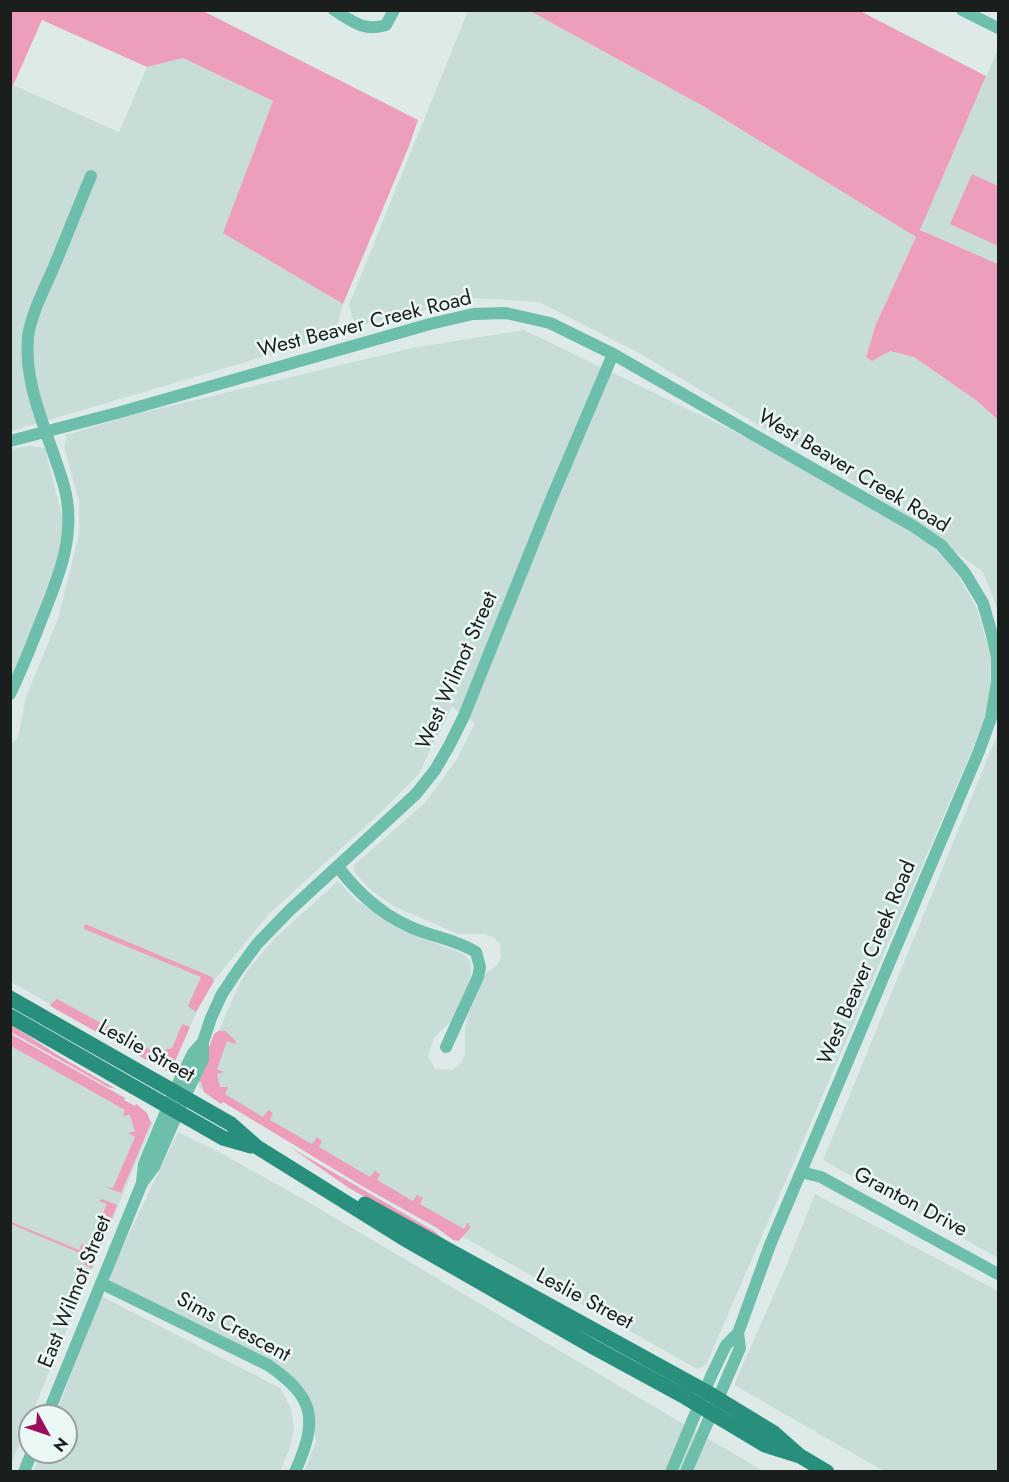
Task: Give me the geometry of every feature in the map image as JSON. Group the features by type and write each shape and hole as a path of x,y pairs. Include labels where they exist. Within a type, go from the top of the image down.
{"main road":[{"name":"Leslie Street","path":"10,998 176,1102"},
{"name":"Leslie Street","path":"10,1016 176,1102 231,1124 257,1147 403,1238 765,1446 800,1456"},
{"name":"Leslie Street","path":"339,1197 361,1201 711,1395 774,1433 800,1456 827,1472"}],"street":[{"path":"334,10 366,28 386,25 394,10"},
{"path":"962,10 999,28"},
{"path":"10,694 54,591 66,553 67,500 30,376 28,337 41,296 91,176"},
{"name":"West Beaver Creek Road","path":"10,441 430,324 473,314 506,313 550,323 613,354 913,525 941,544 965,573 983,603 997,657 997,682 991,718 801,1172 738,1333 726,1345 705,1410"},
{"name":"West Wilmot Street","path":"176,1102 193,1053 203,1042 222,994 257,944 289,911 416,794 450,746 613,354"},
{"path":"338,867 355,889 389,915 421,932 442,937 476,952 480,967 478,977 446,1047"},
{"name":"East Wilmot Street","path":"52,1404 142,1183 144,1164 176,1102"},
{"name":"Granton Drive","path":"801,1172 821,1178 999,1274"},
{"name":"Sims Crescent","path":"101,1283 268,1365 288,1378 302,1394 310,1420 307,1441 295,1472"},
{"path":"671,1472 705,1410"},
{"path":"686,1472 705,1410"}],"shaded area":[{"path":"11,10 203,11 418,120 343,304 223,233 273,101 183,58 147,67 42,20 11,90"},
{"path":"468,11 530,11 703,106 916,237 876,324 866,357 872,361 890,350 914,357 977,401 998,420 998,610 983,572 904,514 805,450 765,429 639,353 539,302 474,298 355,327 349,305"},
{"path":"530,11 860,11 986,76 920,230 998,264 998,420 977,401 914,357 890,351 872,361 866,357 876,324 916,237 703,106"},
{"path":"998,49 998,264 920,230"},
{"path":"183,58 273,101 224,233 343,304 334,336 11,431 10,91 13,85 119,132 147,67"},
{"path":"972,174 998,186 998,246 950,224"},
{"path":"524,330 758,443 929,542 957,573 977,609 991,656 989,707 973,748 706,1365 697,1369 201,1089 196,1083 247,971 275,938 338,881 356,900 397,928 463,954 470,961 471,976 454,1018 434,1038 428,1056 435,1069 453,1070 461,1063 465,1055 465,1030 468,1015 486,973 498,964 501,955 500,944 493,937 483,934 458,934 395,907 372,891 355,873 354,865 425,803 457,759 475,723 452,707 418,775 379,814 269,914 216,978 198,1009 170,1071 11,982 11,744 18,738 26,697 58,619 79,534 79,502 64,446 67,438 65,435 137,414 412,348"},
{"path":"30,446 45,448 63,520 57,566 11,679 11,449"},
{"path":"998,733 998,1258 823,1160"},
{"path":"85,924 212,977 214,981 196,1012 188,1006 201,977 84,929"},
{"path":"57,999 156,1053 172,1048 182,1024 190,1027 173,1066 166,1071 52,1007 50,1005"},
{"path":"11,1025 116,1089 108,1087 11,1032"},
{"path":"218,1031 225,1031 236,1041 235,1044 227,1041 217,1069 224,1072 217,1074 220,1087 228,1087 225,1094 263,1117 268,1110 273,1113 270,1120 312,1144 317,1137 322,1141 319,1147 370,1177 375,1171 380,1174 377,1180 413,1201 417,1195 423,1198 420,1204 464,1229 467,1223 470,1228 459,1241 453,1240 437,1228 204,1092 201,1082 197,1080 214,1034"},
{"path":"11,1034 125,1098 124,1100 135,1106 136,1104 147,1113 151,1123 121,1193 105,1187 113,1188 135,1137 128,1133 135,1131 130,1115 123,1116 125,1110 11,1046"},
{"path":"11,1042 153,1122 36,1404 18,1404 18,1447 11,1464"},
{"path":"178,1132 221,1153 303,1199 763,1471 304,1471 316,1442 305,1390 277,1363 110,1279 111,1271"},
{"path":"290,1147 434,1231 450,1244 349,1188"},
{"path":"815,1194 998,1291 998,1471 884,1471 734,1385"},
{"path":"102,1199 117,1205 92,1268 84,1265 87,1256 11,1224 11,1222 79,1250 82,1244 89,1246 107,1204 99,1201"},
{"path":"101,1296 280,1388 291,1408 294,1429 289,1450 280,1471 33,1472 36,1464 78,1464 78,1404 60,1404"}]}
